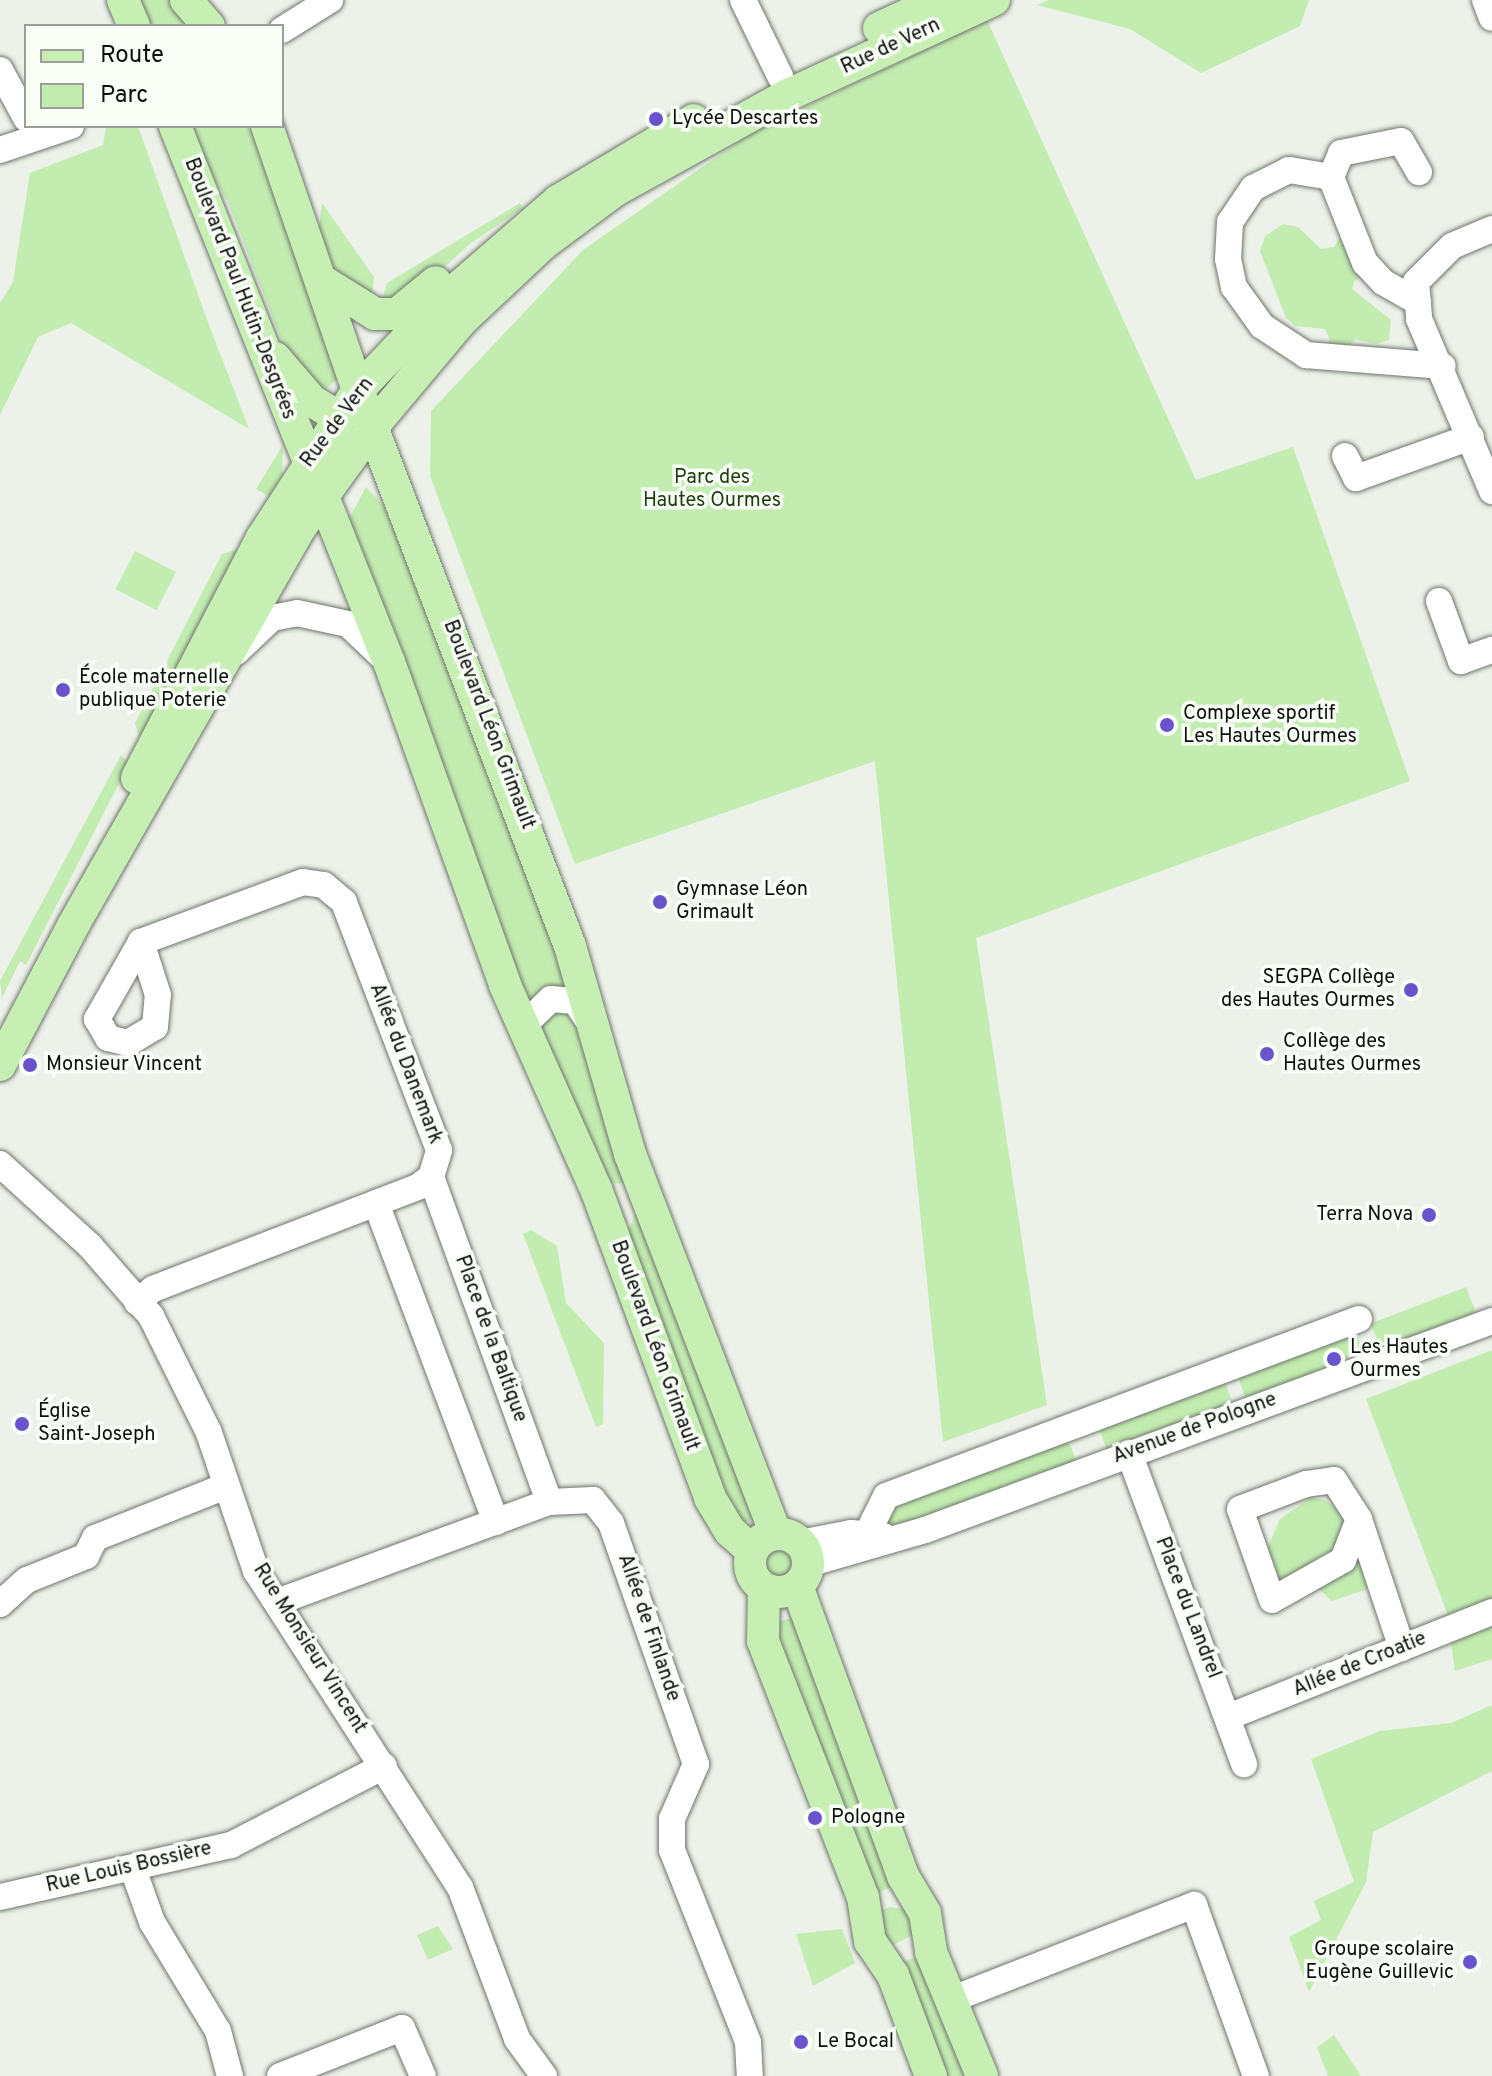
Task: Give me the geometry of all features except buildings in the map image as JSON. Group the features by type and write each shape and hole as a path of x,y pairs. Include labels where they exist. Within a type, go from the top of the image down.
{"main road":[{"path":"123,0 133,24"},
{"path":"186,0 207,24"},
{"name":"Rue de Vern","path":"0,1065 74,924 321,497 374,425 462,320 543,244 614,191 784,86 940,0"},
{"name":"Rue de Vern","path":"74,924 150,751 306,463 358,390 445,299 527,226 602,172 784,86 994,0"},
{"name":"Boulevard Paul Hutin-Desgrées","path":"176,128 260,335 321,497"},
{"path":"268,128 324,282 358,390 374,425"},
{"path":"324,282 375,314 397,314 466,253 527,226"},
{"path":"260,335 304,393 339,417"},
{"name":"Boulevard Léon Grimault","path":"374,425 570,946 634,1166 787,1556 903,1876 925,1913 931,1952 953,1999 982,2076"},
{"path":"306,463 342,469 382,484 415,530"},
{"name":"Boulevard Léon Grimault","path":"321,497 389,662 529,1044 596,1189 710,1498 730,1531 787,1556"},
{"path":"787,1556 751,1572 764,1589 763,1641 863,1897 870,1941 893,1975 931,2076"}],"street":[{"path":"284,29 330,0"},
{"path":"743,0 784,86"},
{"path":"1485,0 1492,18"},
{"path":"0,70 24,114"},
{"path":"0,150 30,128"},
{"path":"1418,302 1383,282 1365,263 1331,177 1341,153 1401,141 1419,172"},
{"path":"1331,177 1289,170 1253,188 1230,222 1228,259 1234,287 1262,326 1306,355 1443,366"},
{"path":"1492,229 1452,246 1425,268 1416,282 1419,319 1443,366 1492,491"},
{"path":"339,417 374,425"},
{"path":"1345,456 1356,478 1421,464 1471,437"},
{"path":"1439,601 1461,661 1492,650"},
{"path":"230,657 272,618 297,613 348,624 389,662"},
{"name":"Allée du Danemark","path":"141,942 303,882 324,885 344,902 439,1150 431,1177"},
{"name":"Boulevard Léon Grimault","path":"529,1044 527,1022 551,999 575,1001 593,1028"},
{"name":"Rue Monsieur Vincent","path":"0,1164 90,1246 151,1316 203,1420 256,1571 460,1887 517,2039 544,2076"},
{"path":"137,1302 153,1289 376,1203 431,1177"},
{"name":"Place de la Baltique","path":"431,1177 549,1502"},
{"path":"376,1203 496,1522"},
{"path":"867,1534 886,1496 1359,1319"},
{"name":"Avenue de Pologne","path":"787,1556 899,1538 1492,1321"},
{"name":"Place du Landrel","path":"1129,1453 1244,1764"},
{"path":"1359,1519 1343,1560 1272,1600 1240,1509 1306,1484 1334,1480 1359,1519 1402,1648"},
{"path":"0,1604 27,1580 86,1556 95,1538 226,1486"},
{"name":"Allée de Finlande","path":"277,1602 549,1502 593,1500 611,1523 696,1764 672,1819 672,1850 748,2042 750,2076"},
{"name":"Avenue de Pologne","path":"787,1556 867,1534 899,1538"},
{"name":"Allée de Croatie","path":"1228,1717 1492,1612"},
{"name":"Rue Louis Bossière","path":"0,1897 231,1845 384,1766"},
{"path":"133,1869 171,1959 218,2031 230,2076"},
{"path":"953,1999 1194,1905 1256,2076"},
{"path":"280,2076 402,2028 423,2076"}],"green space":[{"path":"132,0 173,0 196,24 142,24"},
{"path":"1049,0 1309,0 1300,26 1201,73 1130,29 1037,5"},
{"name":"Parc des Hautes Ourmes","path":"987,20 1196,480 1293,447 1410,781 976,938 1047,1405 943,1442 875,761 575,864 430,476 431,411 583,250 751,133"},
{"path":"106,128 139,128 249,429 71,323 38,337 0,415 0,303 13,282 30,173 103,145"},
{"path":"183,128 260,128 338,378 322,393 296,366 281,339 228,202"},
{"path":"322,203 374,277 371,305 347,290 325,254 318,235"},
{"path":"520,203 523,208 471,243 430,280 380,307 387,283"},
{"path":"1283,224 1298,227 1321,249 1334,247 1341,236 1364,277 1355,280 1352,289 1391,320 1389,340 1376,344 1355,339 1346,349 1326,346 1330,340 1325,329 1296,326 1286,318 1260,251 1265,236"},
{"path":"283,445 282,475 270,497 256,489"},
{"path":"366,487 406,529 578,996 524,1009 343,530"},
{"path":"242,548 141,742 135,723 222,554"},
{"path":"135,551 176,572 156,610 115,589"},
{"path":"121,755 129,764 26,965 20,961 2,998 0,981"},
{"path":"575,1009 632,1183 601,1184 535,1029 541,1014"},
{"path":"641,1201 753,1519 736,1525 624,1240"},
{"path":"531,1230 557,1246 566,1303 604,1343 603,1424 596,1427 523,1234"},
{"path":"1466,1287 1477,1315 1382,1352 1371,1324"},
{"path":"1356,1332 1363,1351 1247,1403 1237,1374"},
{"path":"1492,1350 1492,1612 1449,1618 1366,1399"},
{"path":"1224,1379 1234,1408 1107,1452 1097,1423"},
{"path":"1067,1436 1078,1466 921,1524 875,1524 887,1506"},
{"path":"1310,1498 1325,1500 1340,1512 1371,1588 1332,1601 1311,1582 1283,1590 1266,1551 1280,1519"},
{"path":"780,1548 791,1552 795,1563 791,1574 780,1578 769,1574 765,1563 769,1552"},
{"path":"796,1617 892,1887 873,1895 770,1631 776,1622"},
{"path":"1492,1623 1492,1659 1455,1671 1450,1635"},
{"path":"1492,1705 1492,1771 1373,1832 1366,1882 1309,1992 1289,1937 1321,1920 1314,1901 1354,1882 1311,1759 1380,1731 1451,1723"},
{"path":"890,1907 909,1910 913,1935 889,1947 878,1912"},
{"path":"438,1926 453,1949 428,1960 417,1935"},
{"path":"842,1929 855,1963 813,1986 796,1934"},
{"path":"922,1955 970,2076 937,2076 897,1964"},
{"path":"1334,2035 1361,2076 1328,2076 1317,2047"}],"place":[{"name":"Lycée Descartes","path":"656,119"},
{"name":"École maternelle publique Poterie","path":"63,690"},
{"name":"Complexe sportif Les Hautes Ourmes","path":"1167,725"},
{"name":"Gymnase Léon Grimault","path":"660,902"},
{"name":"SEGPA Collège des Hautes Ourmes","path":"1411,990"},
{"name":"Collège des Hautes Ourmes","path":"1267,1054"},
{"name":"Monsieur Vincent","path":"30,1065"},
{"name":"Terra Nova","path":"1429,1215"},
{"name":"Les Hautes Ourmes","path":"1334,1359"},
{"name":"Église Saint-Joseph","path":"22,1424"},
{"name":"Pologne","path":"815,1818"},
{"name":"Groupe scolaire Eugène Guillevic","path":"1470,1962"},
{"name":"Le Bocal","path":"801,2042"}]}
